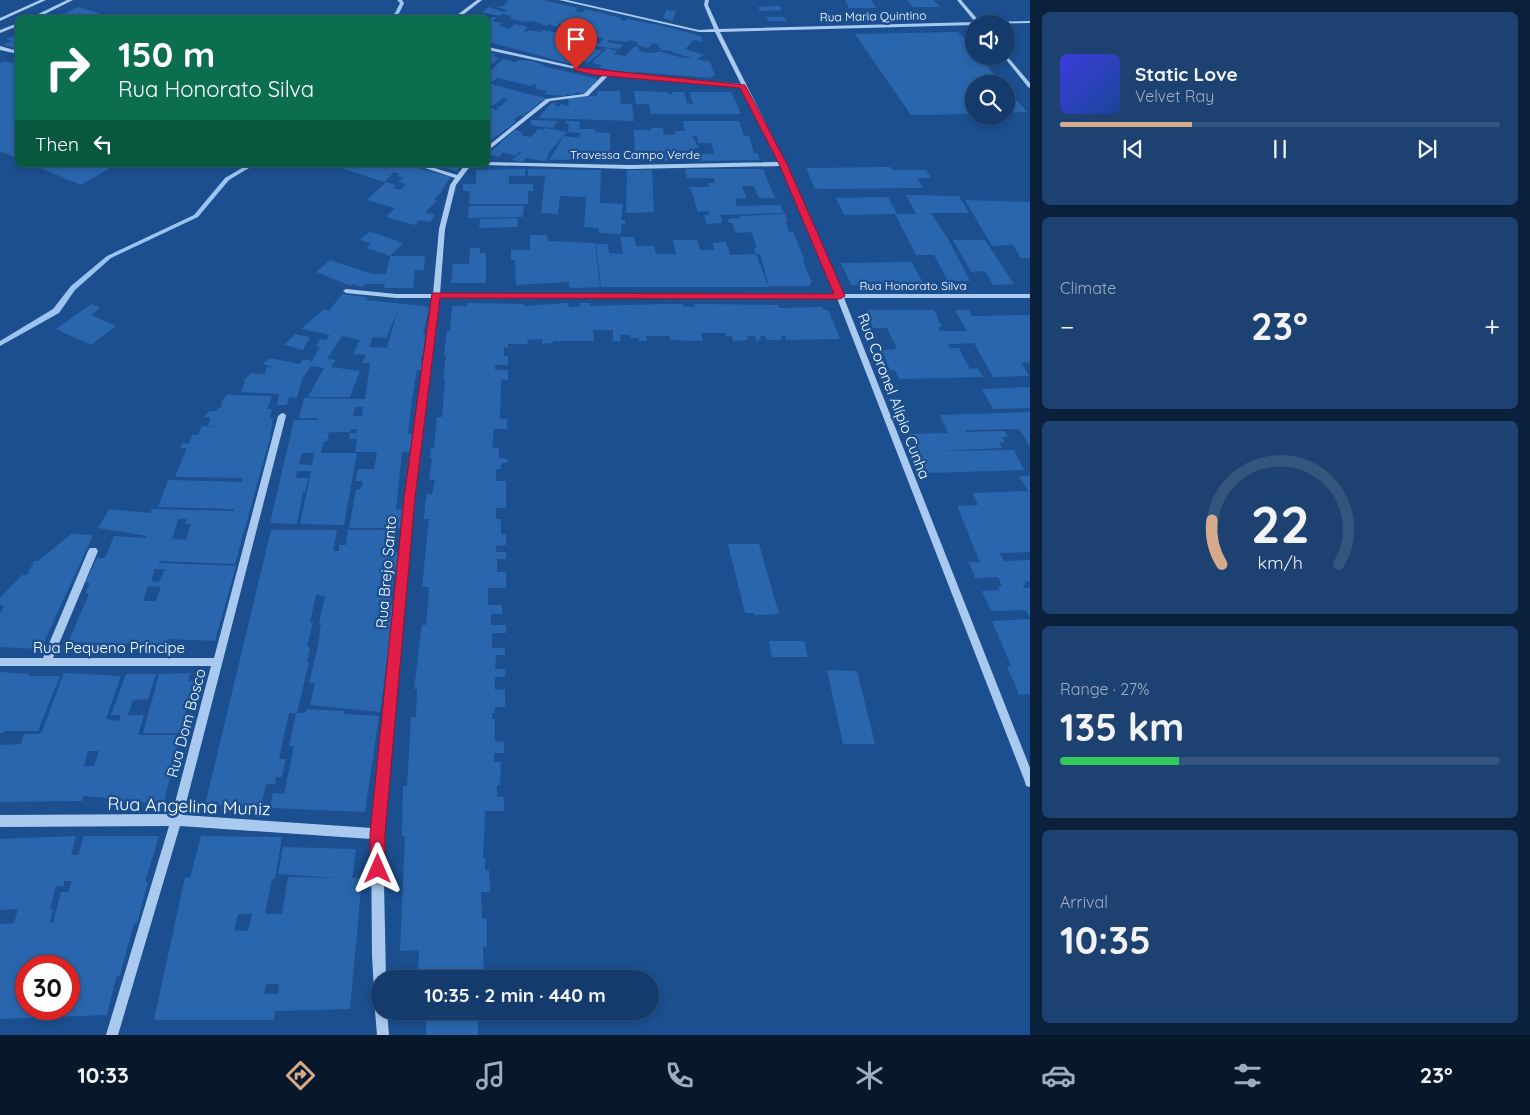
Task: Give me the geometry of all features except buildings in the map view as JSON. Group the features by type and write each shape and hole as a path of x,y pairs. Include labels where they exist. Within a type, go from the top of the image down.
{"street":[{"path":"0,20 44,0"},
{"path":"38,15 71,0"},
{"path":"460,15 480,0"},
{"name":"Rua Maria Quintino","path":"561,0 699,31 738,28 965,24"},
{"name":"Rua Coronel Alípio Cunha","path":"707,0 706,5 717,31 783,164 840,296 1030,782"},
{"path":"959,0 972,15"},
{"name":"Rua Maria Quintino","path":"1015,23 1030,22"},
{"path":"0,32 15,25"},
{"path":"0,48 15,52"},
{"path":"490,48 607,74 743,86"},
{"path":"1013,65 1030,86"},
{"path":"490,146 548,100 586,95 607,74"},
{"name":"Travessa Campo Verde","path":"490,164 630,167 783,164"},
{"path":"425,167 458,177"},
{"name":"Rua Brejo Santo","path":"380,970 378,834 409,498 436,295 442,229 453,185 466,167"},
{"name":"Rua Honorato Silva","path":"346,291 396,296 1030,296"},
{"name":"Rua Dom Bosco","path":"112,1035 176,820 282,416"},
{"path":"46,663 93,551"},
{"name":"Rua Pequeno Príncipe","path":"0,662 217,662"},
{"name":"Rua Angelina Muniz","path":"0,821 176,820 378,834"},
{"path":"382,1020 383,1035"}],"waterway":[{"path":"396,15 402,3 399,0"},
{"path":"0,344 56,311 73,288 109,257 196,216 227,179 248,167"}],"route":[{"path":"378,869 378,834 409,498 436,295 840,296 783,164 743,86 595,73 576,69"}]}
